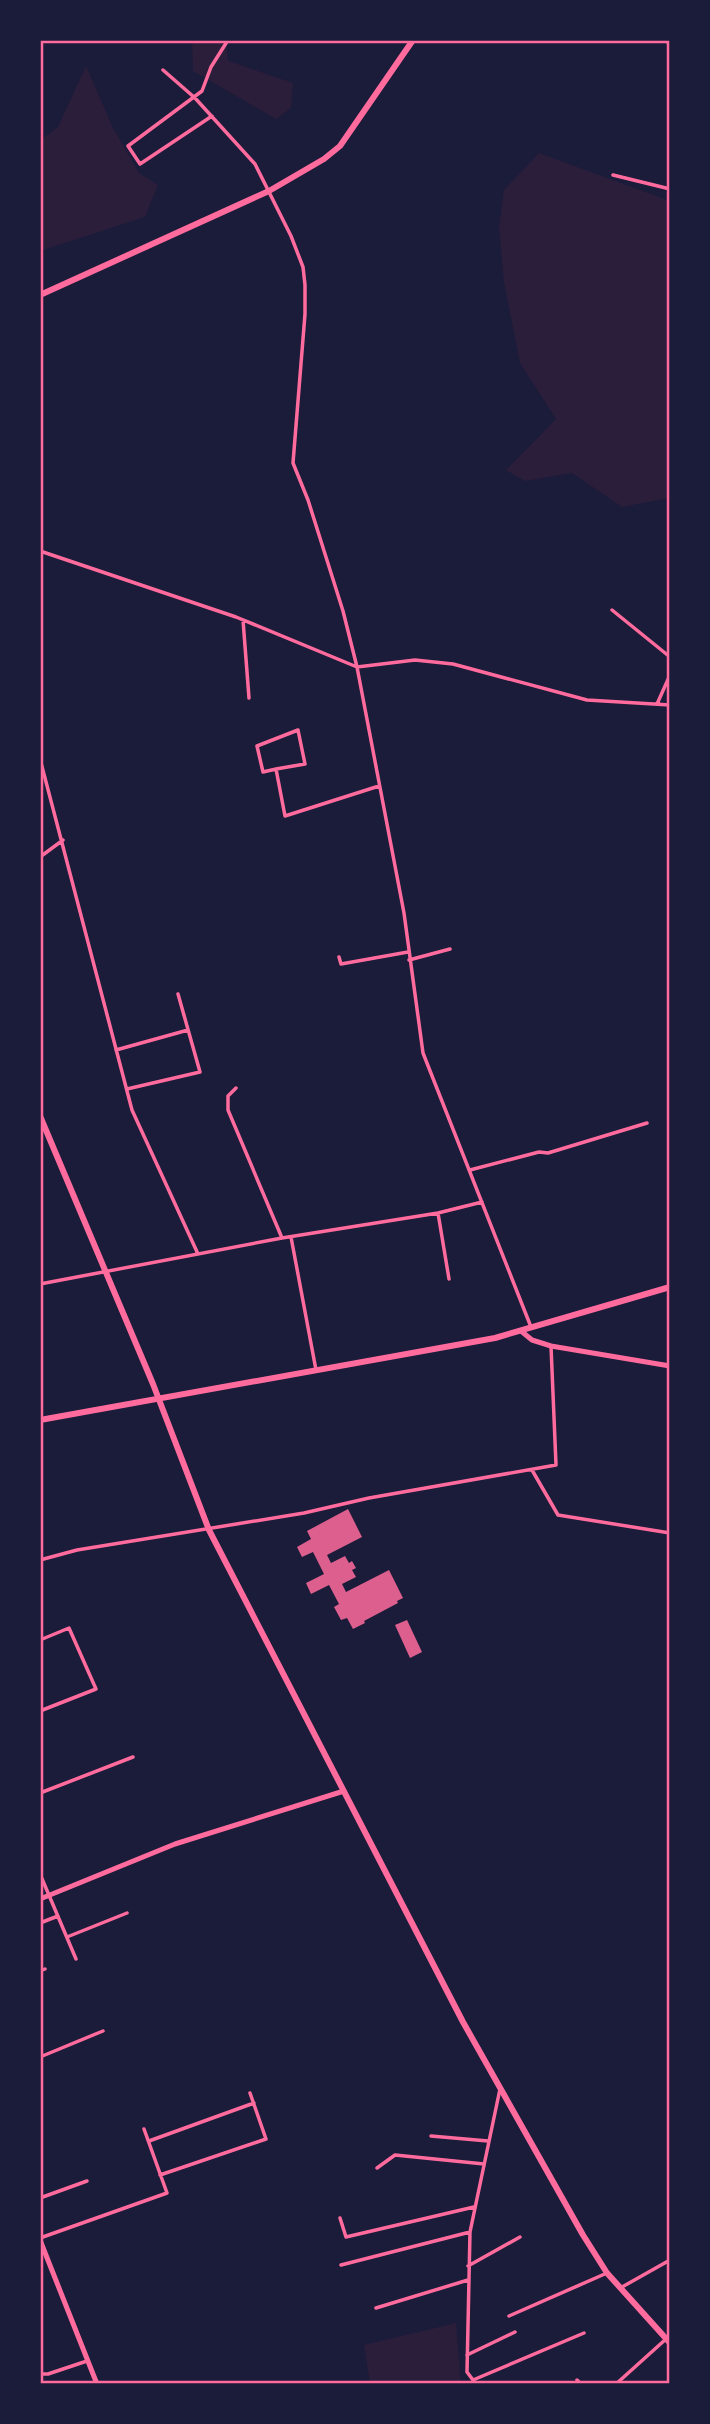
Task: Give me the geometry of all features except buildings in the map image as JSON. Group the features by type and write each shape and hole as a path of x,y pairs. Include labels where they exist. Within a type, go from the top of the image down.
{"main road":[{"path":"40,295 270,191 324,159 340,146 413,40"},
{"path":"40,1116 158,1398 209,1530 463,2022 607,2273 668,2341"},
{"path":"40,1420 531,1329 670,1287"}],"street":[{"path":"213,116 140,164 128,146 202,91 211,67 229,40"},
{"path":"163,70 195,97 255,164 291,236 303,267 305,285 293,463 342,611 357,667 404,913 423,1053 531,1329"},
{"path":"613,175 670,189"},
{"path":"40,551 243,620 357,667 415,660 453,664 587,701 670,705"},
{"path":"612,610 670,657"},
{"path":"243,620 249,698"},
{"path":"656,704 670,675"},
{"path":"298,730 306,764 276,769 263,772 257,746 298,730"},
{"path":"40,759 132,1110 198,1254"},
{"path":"276,769 285,816 379,786"},
{"path":"40,858 63,840"},
{"path":"409,960 450,949"},
{"path":"339,957 341,964 408,952"},
{"path":"127,1089 200,1072 178,994"},
{"path":"116,1050 188,1030"},
{"path":"236,1088 228,1096 228,1110 282,1238"},
{"path":"470,1170 538,1152 548,1153 647,1123"},
{"path":"40,1284 282,1238 438,1213 482,1202"},
{"path":"438,1213 449,1279"},
{"path":"291,1237 316,1370"},
{"path":"521,1331 531,1340 551,1346 670,1366"},
{"path":"40,1560 77,1550 209,1530 556,1465 551,1346"},
{"path":"532,1469 558,1515 670,1533"},
{"path":"40,1640 69,1628 96,1689 40,1712"},
{"path":"40,1793 133,1757"},
{"path":"40,1899 175,1844 344,1791"},
{"path":"40,1874 76,1959"},
{"path":"67,1938 127,1913"},
{"path":"40,1923 58,1916"},
{"path":"40,2057 103,2031"},
{"path":"500,2087 470,2232 467,2372 473,2382 584,2333"},
{"path":"160,2175 266,2139 250,2093"},
{"path":"149,2141 254,2103"},
{"path":"97,2384 40,2239 167,2193 144,2129"},
{"path":"431,2136 488,2141"},
{"path":"377,2168 395,2155 484,2164"},
{"path":"40,2198 87,2181"},
{"path":"340,2218 346,2237 474,2207"},
{"path":"341,2265 470,2232"},
{"path":"468,2266 520,2237"},
{"path":"620,2288 670,2260"},
{"path":"509,2316 607,2273"},
{"path":"376,2308 468,2280"},
{"path":"467,2354 515,2332"},
{"path":"616,2384 668,2341"},
{"path":"40,2374 88,2361"}],"shaded area":[{"path":"192,40 226,40 228,61 293,83 291,108 276,119 193,71"},
{"path":"86,66 113,128 139,173 158,185 145,217 40,251 40,140 58,127"},
{"path":"539,153 670,201 670,498 622,507 572,473 525,481 506,470 556,419 520,363 504,282 499,227 504,190"},
{"path":"456,2323 461,2384 370,2384 364,2345"}]}
